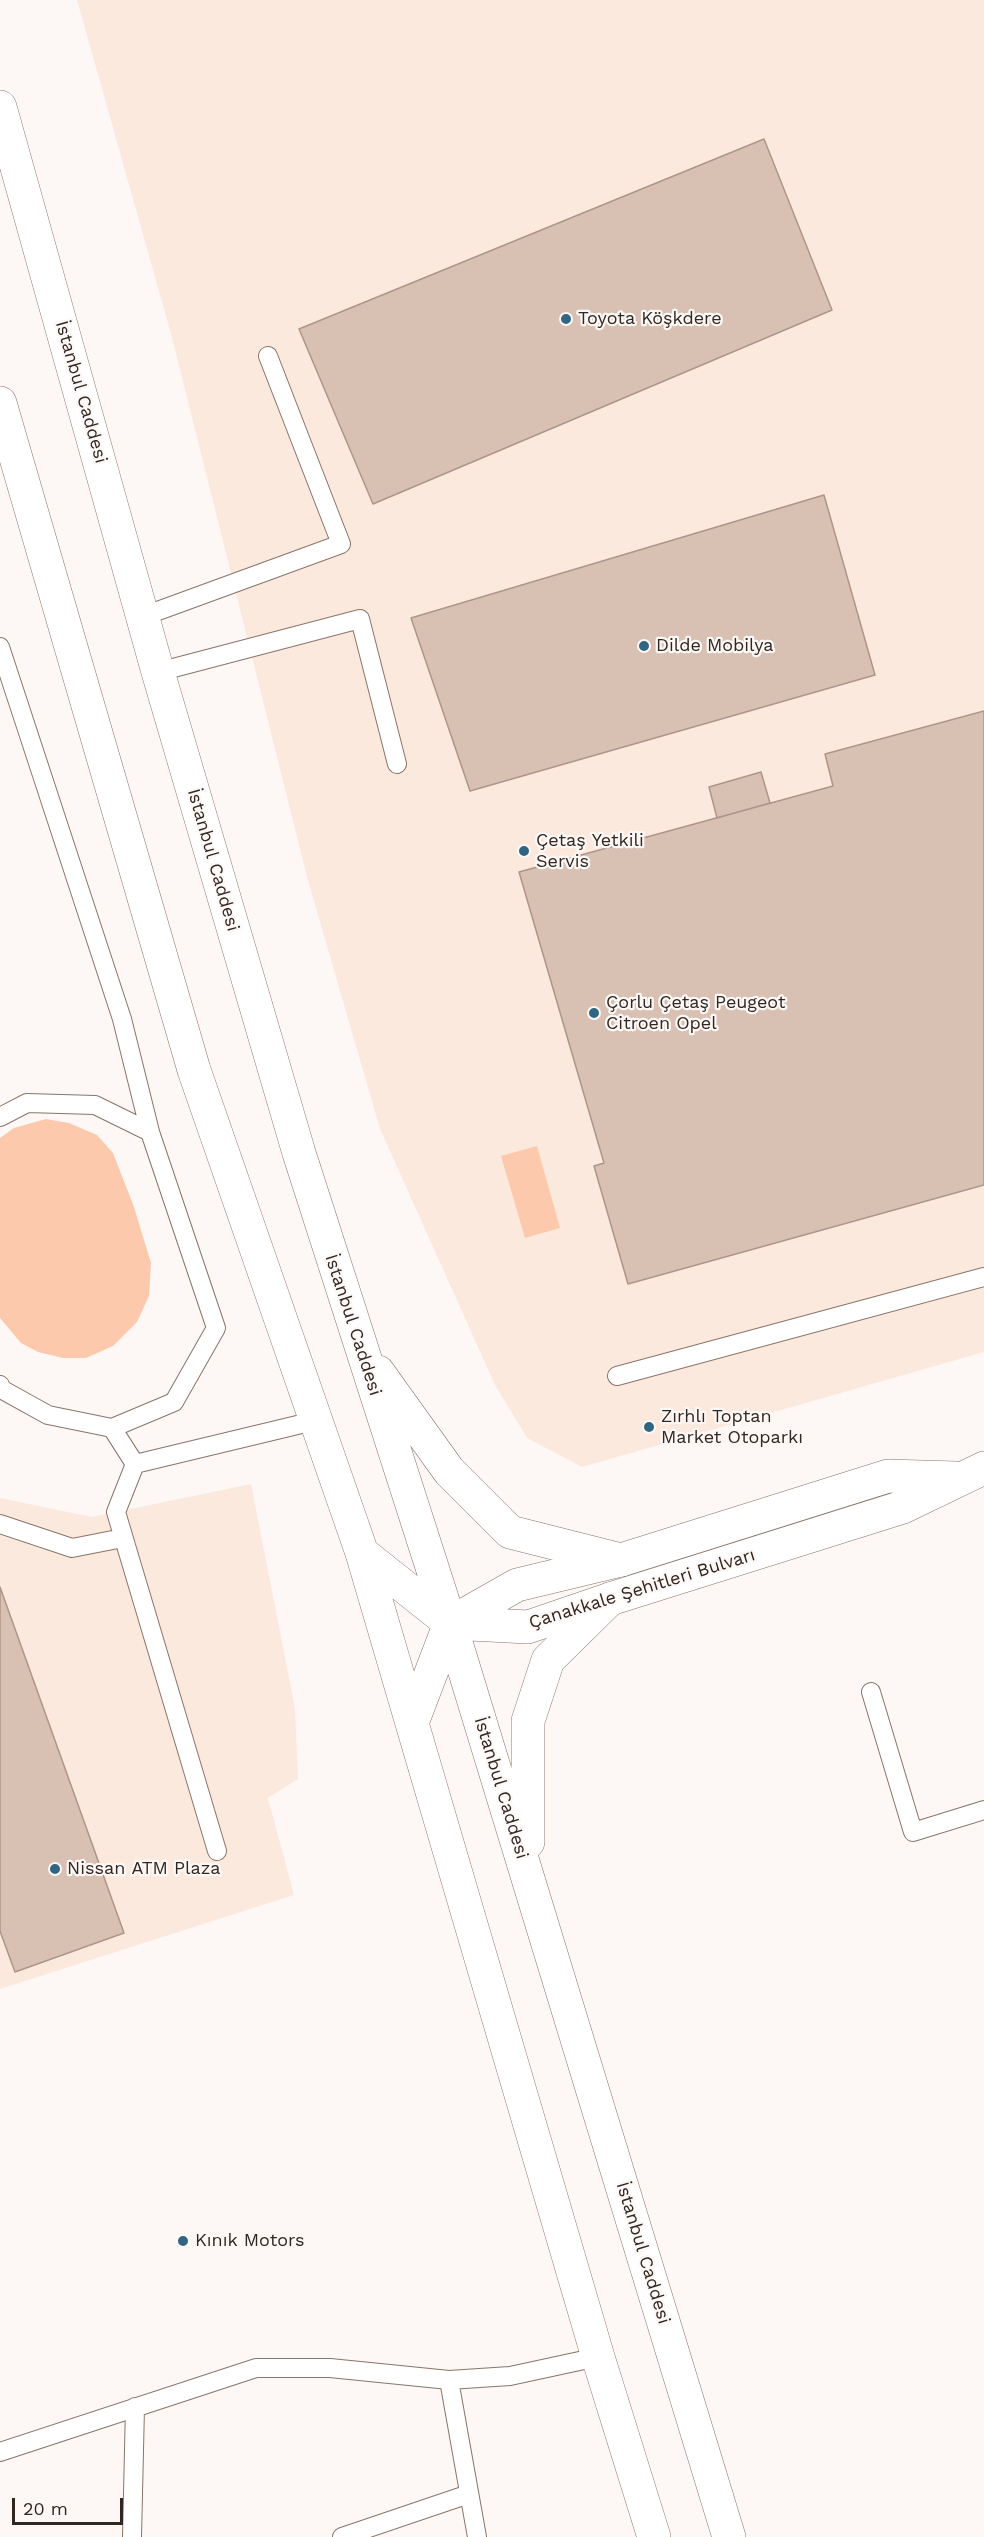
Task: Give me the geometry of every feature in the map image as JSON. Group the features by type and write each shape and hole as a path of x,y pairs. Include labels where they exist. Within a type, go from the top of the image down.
{"main road":[{"name":"İstanbul Caddesi","path":"0,106 158,672 299,1153 450,1623 729,2537"},
{"path":"0,403 194,1070 314,1421 362,1553 598,2357 654,2537"},
{"path":"360,1347 449,1472 510,1532 621,1560"},
{"name":"Çanakkale Şehitleri Bulvarı","path":"450,1623 517,1586 621,1560 888,1476 971,1473"},
{"name":"Çanakkale Şehitleri Bulvarı","path":"450,1623 528,1627 903,1507 971,1473"},
{"path":"362,1553 450,1623 412,1723"},
{"path":"528,1877 528,1722 548,1660 610,1599"}],"lane":[{"path":"144,616 341,544 268,356"},
{"path":"158,672 360,619 397,764"},
{"path":"0,647 122,1019 150,1132 216,1328 174,1402 112,1428 48,1415 1,1389 0,1385"},
{"path":"0,1118 27,1103 94,1106 150,1132"},
{"path":"616,1376 984,1277"},
{"path":"135,1464 314,1421"},
{"path":"112,1428 135,1464"},
{"path":"135,1464 116,1512 218,1851"},
{"path":"0,1524 72,1548 123,1538"},
{"path":"871,1692 913,1832 984,1810"},
{"path":"0,2452 256,2367 330,2367 449,2380 510,2376 598,2357"},
{"path":"449,2380 477,2537"},
{"path":"132,2537 135,2407"},
{"path":"342,2537 469,2494"}],"shaded area":[{"path":"77,0 984,0 984,1352 582,1467 527,1438 495,1385 380,1129 307,877 171,334"},
{"path":"46,1119 69,1123 97,1135 113,1153 134,1207 151,1263 149,1296 137,1322 113,1346 86,1358 63,1358 38,1352 21,1343 0,1318 0,1138 14,1128"},
{"path":"537,1146 560,1228 525,1238 501,1156"},
{"path":"251,1484 295,1708 298,1779 268,1798 294,1895 0,1989 0,1498 92,1517"}],"building":[{"name":"Toyota Köşkdere","path":"764,139 832,310 373,504 299,329"},
{"name":"Dilde Mobilya","path":"824,495 875,675 470,791 411,618"},
{"path":"984,711 984,1185 628,1284 594,1166 604,1163 519,872 833,786 825,754"},
{"path":"761,772 770,803 717,818 709,787"},
{"path":"0,1587 124,1933 15,1972 0,1931"}],"place":[{"name":"Toyota Köşkdere","path":"566,319"},
{"name":"Dilde Mobilya","path":"644,646"},
{"name":"Çetaş Yetkili Servis","path":"524,851"},
{"name":"Çorlu Çetaş Peugeot Citroen Opel","path":"594,1013"},
{"name":"Zırhlı Toptan Market Otoparkı","path":"649,1427"},
{"name":"Nissan ATM Plaza","path":"55,1869"},
{"name":"Kınık Motors","path":"183,2241"}]}
